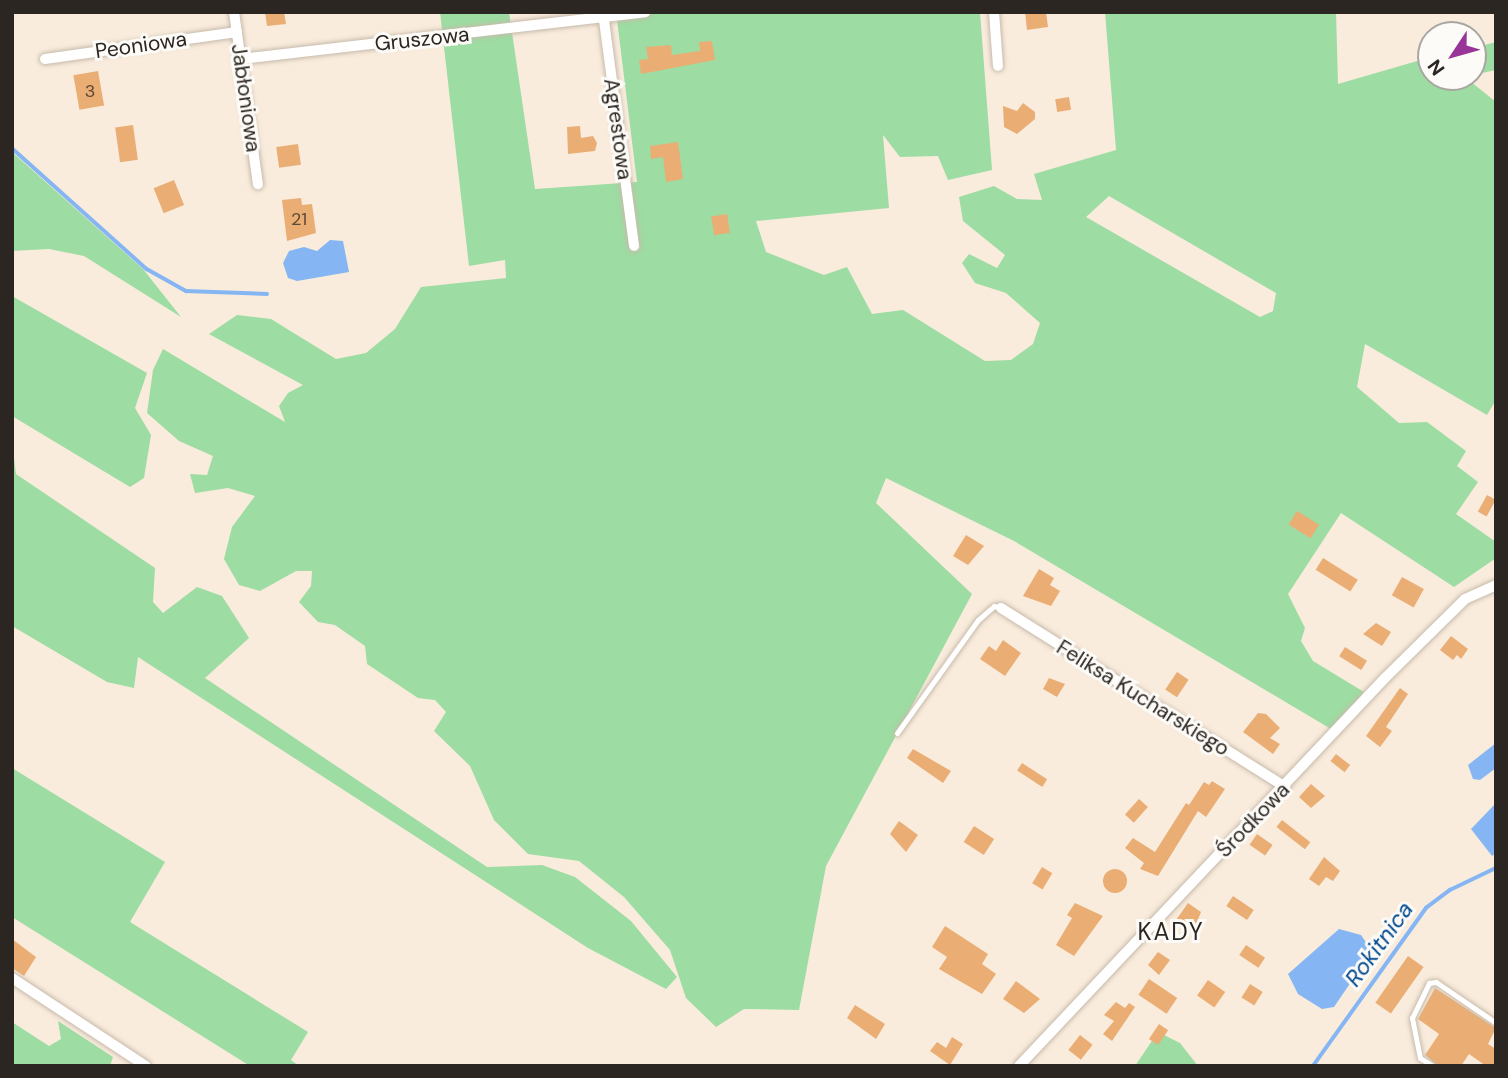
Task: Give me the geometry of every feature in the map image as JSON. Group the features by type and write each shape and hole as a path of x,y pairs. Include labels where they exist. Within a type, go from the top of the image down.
{"street":[{"name":"Jabłoniowa","path":"233,12 258,184"},
{"name":"Gruszowa","path":"241,59 645,12"},
{"path":"994,12 998,66"},
{"name":"Agrestowa","path":"603,15 634,246"},
{"name":"Peoniowa","path":"45,59 237,32"},
{"name":"Środkowa","path":"1019,1066 1465,599 1496,585"},
{"name":"Feliksa Kucharskiego","path":"1001,608 1285,787"},
{"path":"12,978 146,1066"}],"lane":[{"path":"897,733 978,620 994,606 1001,608"},
{"path":"1433,1066 1420,1058 1412,1018 1429,983 1436,982 1496,1023"}],"green space":[{"path":"440,12 509,12 535,189 637,182 616,12 980,12 992,170 948,180 938,156 900,157 883,135 889,208 756,221 766,252 824,275 847,267 872,314 903,310 985,361 1011,360 1033,344 1040,323 1006,293 975,283 962,263 969,254 997,268 1005,255 963,221 959,197 994,186 1017,199 1042,200 1034,174 1116,150 1105,12 1336,12 1338,84 1417,61 1417,91 1482,91 1496,102 1496,400 1487,415 1365,344 1357,387 1399,423 1427,422 1466,451 1457,466 1478,482 1456,514 1496,542 1496,558 1454,587 1341,513 1288,594 1305,628 1301,641 1313,661 1364,692 1331,729 1014,541 886,478 876,503 972,594 826,866 799,1010 744,1009 716,1027 686,998 670,950 624,897 579,861 528,854 494,820 470,766 434,731 446,712 435,700 418,698 367,664 365,646 335,625 318,622 299,602 311,586 312,571 296,571 260,591 239,585 224,559 232,527 255,496 228,488 195,493 190,474 207,475 213,456 179,441 147,413 153,370 163,349 285,422 279,406 288,393 303,385 209,334 237,315 271,319 336,359 366,353 395,329 421,287 506,278 505,260 469,266","holes":["1109,196 1276,293 1273,311 1260,317 1086,217"]},
{"path":"1496,42 1496,70 1487,72 1487,44"},
{"path":"12,152 143,269 181,317 84,256 49,249 12,251"},
{"path":"12,296 147,373 135,408 151,435 144,478 130,487 12,416"},
{"path":"12,442 16,474 155,568 153,602 163,613 197,587 222,596 249,638 205,678 487,867 542,865 575,877 631,921 677,977 666,989 588,948 138,657 134,688 107,682 12,626"},
{"path":"12,768 165,862 130,922 308,1032 291,1060 299,1066 250,1066 12,917"},
{"path":"58,1021 113,1057 110,1066 12,1066 12,1022 49,1046 61,1039"},
{"path":"1158,1032 1180,1043 1198,1066 1135,1066"}],"water":[{"path":"330,240 343,241 349,272 297,281 288,278 283,263 289,251 304,247 317,251"},
{"path":"1496,743 1496,768 1480,780 1473,779 1468,765"},
{"path":"1496,803 1496,853 1492,856 1471,829"},
{"path":"1339,929 1361,935 1372,951 1334,1007 1322,1009 1298,994 1288,974"}],"building":[{"path":"265,12 284,12 286,24 267,26"},
{"path":"1025,12 1046,12 1048,27 1027,30"},
{"path":"712,41 715,60 641,74 639,60 648,59 646,47 671,45 672,55 700,51 699,42"},
{"path":"98,71 104,105 79,110 73,75"},
{"path":"1069,97 1071,110 1057,112 1055,99"},
{"path":"1023,103 1035,112 1035,119 1017,134 1004,127 1003,106 1017,111"},
{"path":"133,125 138,160 120,162 115,128"},
{"path":"580,126 581,138 593,136 597,143 595,151 568,154 567,127"},
{"path":"678,142 683,179 666,182 663,157 651,159 650,146"},
{"path":"298,144 301,165 279,168 276,147"},
{"path":"174,180 184,205 164,213 154,188"},
{"path":"301,198 302,205 312,204 316,233 287,241 282,200"},
{"path":"727,214 730,233 714,235 711,217"},
{"path":"1487,495 1496,500 1487,516 1478,512"},
{"path":"1297,511 1319,525 1311,538 1289,525"},
{"path":"966,535 984,546 968,565 953,556"},
{"path":"1323,558 1358,580 1350,592 1316,570"},
{"path":"1039,569 1054,578 1050,585 1060,591 1051,606 1023,596"},
{"path":"1402,577 1424,589 1414,607 1392,595"},
{"path":"1376,623 1391,632 1382,646 1363,634"},
{"path":"1451,636 1468,649 1461,659 1457,655 1453,660 1440,650"},
{"path":"1003,640 1021,653 1005,676 980,659 989,646 996,651"},
{"path":"1345,647 1367,661 1361,670 1339,656"},
{"path":"1177,672 1189,680 1177,697 1165,689"},
{"path":"1049,678 1065,684 1057,697 1043,689"},
{"path":"1400,688 1408,694 1386,727 1392,731 1380,747 1366,736"},
{"path":"1258,713 1266,714 1280,728 1270,738 1280,744 1273,754 1243,732"},
{"path":"913,749 951,771 943,783 907,758"},
{"path":"1336,754 1350,765 1345,772 1330,761"},
{"path":"1022,763 1047,779 1042,787 1017,771"},
{"path":"1212,781 1225,789 1206,817 1198,811 1158,876 1140,869 1144,863 1125,848 1133,838 1155,852 1186,803 1189,805 1204,782 1209,785"},
{"path":"1311,784 1325,796 1311,808 1299,797"},
{"path":"1139,799 1148,807 1134,823 1125,815"},
{"path":"1282,820 1310,842 1305,849 1276,827"},
{"path":"899,821 918,835 906,852 890,834"},
{"path":"974,826 994,839 984,855 964,842"},
{"path":"1257,834 1273,845 1265,856 1250,845"},
{"path":"1324,857 1340,871 1333,881 1326,877 1319,886 1309,879"},
{"path":"1042,867 1052,873 1043,889 1032,883"},
{"path":"1115,869 1123,873 1127,881 1123,889 1115,893 1107,889 1103,881 1107,873"},
{"path":"1233,896 1254,910 1247,920 1226,906"},
{"path":"1075,903 1103,916 1074,956 1056,945 1072,918 1067,915"},
{"path":"1188,903 1201,912 1193,932 1176,920"},
{"path":"945,926 988,954 982,964 996,974 982,994 939,969 947,957 932,947"},
{"path":"12,939 36,957 24,976 12,968"},
{"path":"1246,945 1265,958 1258,968 1239,955"},
{"path":"1158,952 1170,960 1159,975 1148,965"},
{"path":"1408,956 1424,967 1391,1014 1375,1003"},
{"path":"1149,979 1177,998 1167,1014 1138,995"},
{"path":"1208,980 1225,992 1214,1008 1197,996"},
{"path":"1016,981 1040,999 1024,1013 1003,999"},
{"path":"1250,984 1263,992 1254,1006 1242,998"},
{"path":"1435,988 1496,1028 1488,1044 1496,1049 1496,1066 1486,1066 1469,1054 1461,1066 1438,1066 1425,1055 1439,1034 1418,1019"},
{"path":"1116,1002 1125,1008 1129,1003 1135,1007 1112,1041 1103,1034 1114,1021 1104,1015"},
{"path":"855,1005 885,1024 876,1039 847,1018"},
{"path":"1159,1024 1168,1030 1158,1045 1149,1039"},
{"path":"1080,1035 1093,1045 1081,1060 1068,1050"},
{"path":"952,1037 963,1044 950,1065 930,1051 937,1042 946,1048"}],"waterway":[{"path":"12,148 147,269 186,291 267,294"},
{"name":"Rokitnica","path":"1313,1066 1426,908 1450,890 1496,868"}],"district":[{"name":"KADY","path":"1171,932"}]}
